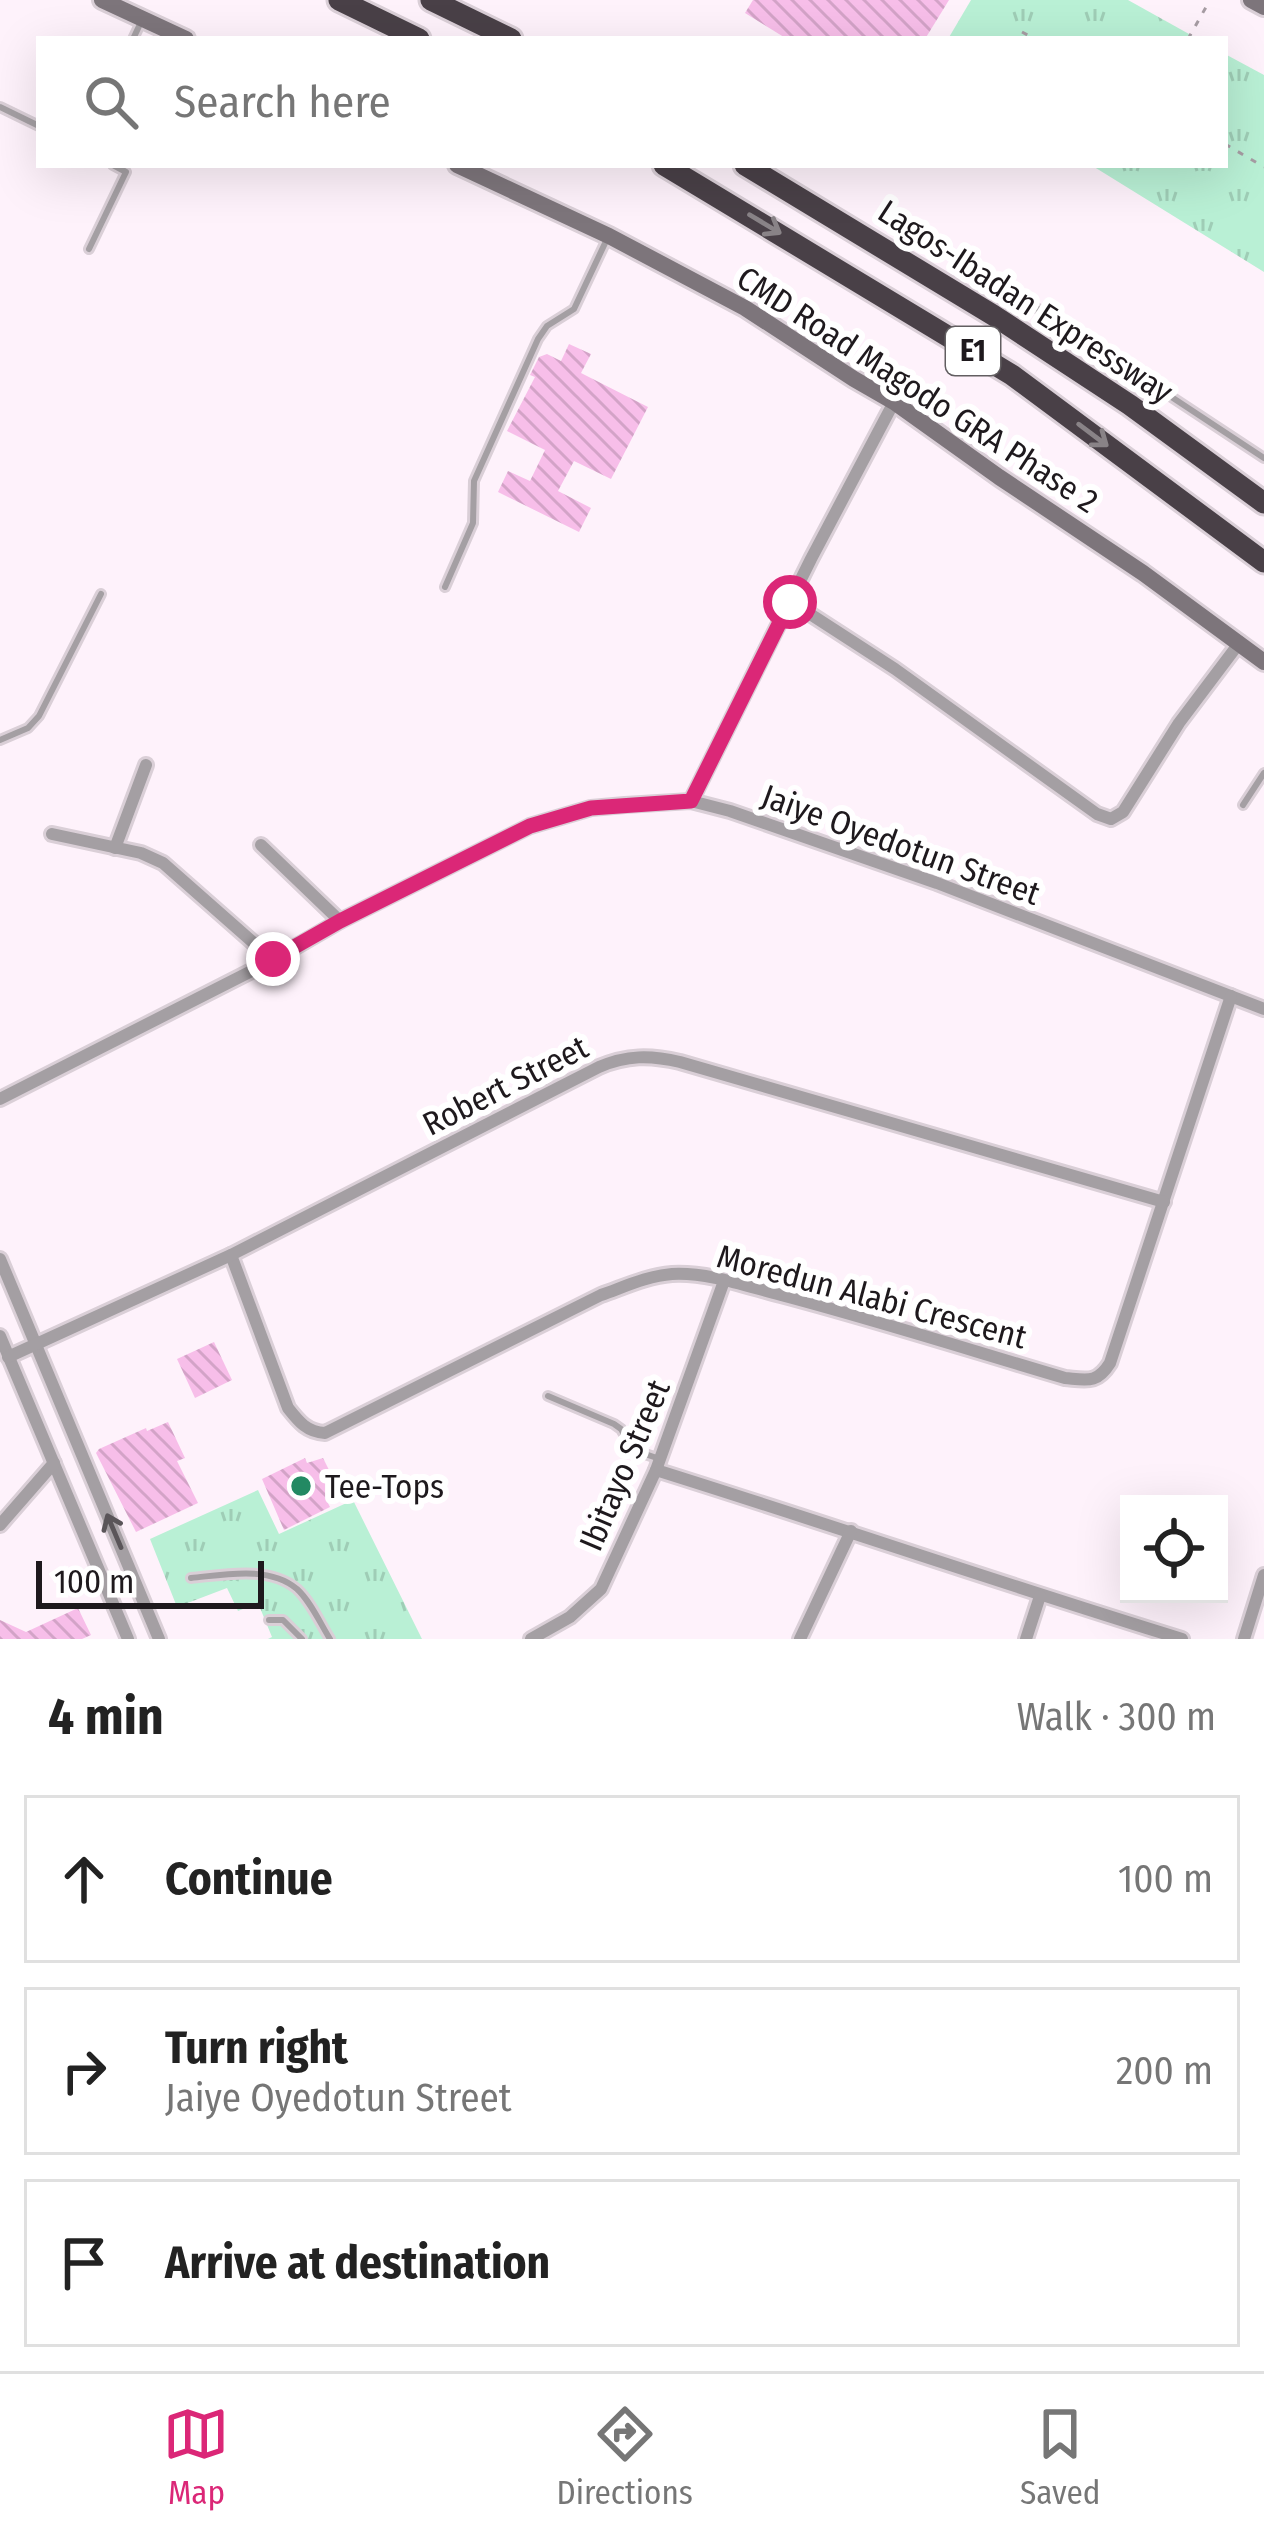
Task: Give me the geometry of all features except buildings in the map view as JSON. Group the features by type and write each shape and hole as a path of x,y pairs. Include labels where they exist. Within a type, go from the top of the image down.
{"highway":[{"path":"339,0 413,36"},
{"path":"431,0 505,36"},
{"name":"E1","path":"669,168 1012,375 1264,562"},
{"name":"Lagos-Ibadan Expressway","path":"751,168 1013,328 1264,502"}],"street":[{"path":"102,0 180,36"},
{"path":"1251,0 1264,7"},
{"name":"CMD Road Magodo GRA Phase 2","path":"463,168 609,236 746,308 894,402 1264,662"},
{"path":"691,801 894,402"},
{"path":"790,602 895,669 1097,814 1111,819 1124,812 1179,723 1240,642"},
{"path":"116,848 146,765"},
{"name":"Jaiye Oyedotun Street","path":"0,1099 530,826 591,808 691,801 730,811 916,876 1264,1009"},
{"path":"52,834 141,853 163,863 273,959"},
{"path":"262,845 340,921"},
{"name":"Moredun Alabi Crescent","path":"231,1255 288,1408 314,1432 326,1433 601,1295 668,1274 724,1281 829,1307 1065,1378 1087,1380 1102,1376 1110,1363 1231,996"},
{"name":"Robert Street","path":"8,1357 231,1255 598,1067 628,1057 680,1062 1164,1202"},
{"path":"0,1259 159,1639"},
{"name":"Ibitayo Street","path":"532,1639 571,1617 601,1588 658,1464 724,1281"},
{"path":"0,1336 128,1639"},
{"path":"0,1525 54,1463"},
{"path":"658,1464 1040,1596 1182,1639"},
{"path":"800,1639 851,1531"},
{"path":"1244,1639 1264,1575"},
{"path":"1026,1639 1040,1596"}],"lane":[{"path":"134,36 143,19"},
{"path":"0,107 36,125"},
{"path":"89,249 126,172 119,168"},
{"path":"446,587 473,524 474,482 538,339 547,326 574,309 609,236"},
{"path":"964,260 1264,458"},
{"path":"0,740 28,728 39,716 101,594"},
{"path":"1243,806 1264,772"},
{"path":"548,1396 614,1424 633,1450 658,1464"},
{"path":"191,1578 251,1574 288,1583 308,1602 330,1639"},
{"path":"269,1619 283,1619 302,1639"}],"path":[{"path":"1189,36 1210,0"},
{"path":"1022,32 1029,36"},
{"path":"1228,146 1264,166"}],"green space":[{"path":"971,0 1128,0 1193,36 950,36"},
{"path":"1228,56 1264,75 1264,272 1096,168 1228,168"},
{"path":"258,1490 279,1534 353,1500 422,1639 268,1639 272,1637 258,1603 238,1611 227,1588 177,1607 150,1539"}],"place":[{"name":"Tee-Tops","path":"301,1486"}],"route":[{"path":"273,959 530,826 591,808 691,801 790,602"}]}
